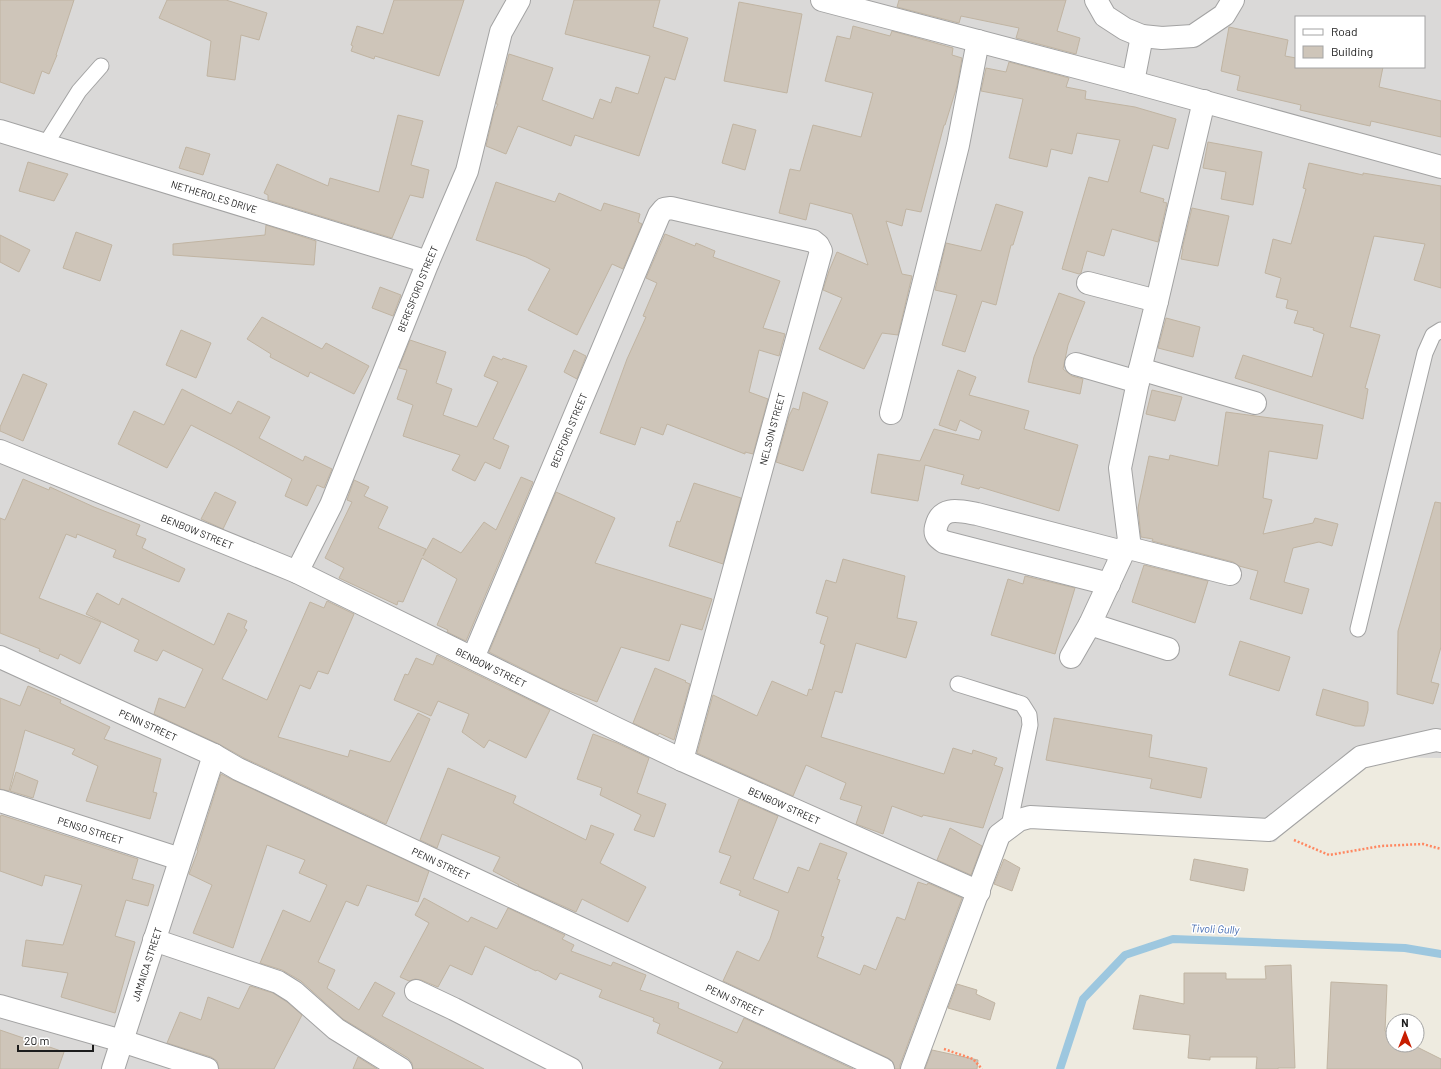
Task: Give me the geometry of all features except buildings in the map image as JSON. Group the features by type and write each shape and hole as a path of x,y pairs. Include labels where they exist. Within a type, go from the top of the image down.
{"street":[{"name":"BERESFORD STREET","path":"297,572 331,505 428,262 467,171 501,32 519,0"},
{"path":"822,0 1204,101 1441,167"},
{"path":"1096,0 1105,16 1125,29 1142,36 1162,38 1193,36 1224,15 1233,0"},
{"path":"1133,82 1142,36"},
{"path":"891,413 958,145 978,41"},
{"path":"1071,657 1090,624 1128,540 1120,468 1139,376 1204,101"},
{"name":"NETHEROLES DRIVE","path":"0,131 428,262"},
{"name":"BEDFORD STREET","path":"473,658 659,215 664,209 671,208"},
{"name":"NELSON STREET","path":"671,208 813,241 821,251 682,760"},
{"path":"1088,283 1157,301"},
{"path":"1076,364 1139,376 1256,403"},
{"name":"BENBOW STREET","path":"0,451 297,572 682,760 979,892"},
{"path":"1109,584 944,542 936,537 935,531 938,519 943,514 949,512 960,511 977,514 1230,574"},
{"path":"998,556 1011,523"},
{"path":"1090,624 1168,648"},
{"name":"PENN STREET","path":"0,657 214,755 238,769 883,1069"},
{"path":"912,1069 999,835 1009,826 1030,816 1269,830 1361,757 1441,740"},
{"name":"JAMAICA STREET","path":"113,1069 214,755"},
{"name":"PENSO STREET","path":"0,801 180,859"},
{"path":"154,940 278,982 294,992 336,1029 401,1069"},
{"path":"416,991 571,1069"},
{"path":"0,1006 122,1041 207,1069"}],"lane":[{"path":"46,145 79,91 101,66"},
{"path":"1358,629 1425,353 1432,335 1441,330"},
{"path":"958,684 1022,704 1029,715 1030,725 1009,826"}],"path":[{"path":"1269,830 1329,855 1381,846 1423,844 1441,849"},
{"path":"923,1042 973,1059 982,1069"}],"shaded area":[{"path":"0,0 1441,0 1441,758 1354,757 1275,842 1009,814 922,1069 0,1069"}],"waterway":[{"name":"Tivoli Gully","path":"1060,1069 1083,999 1125,955 1173,939 1405,948 1441,954"}]}
